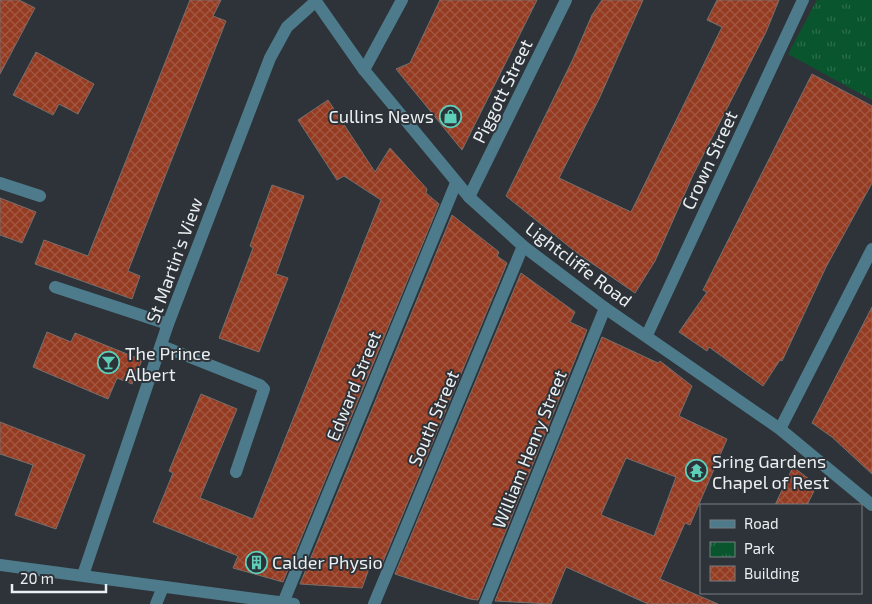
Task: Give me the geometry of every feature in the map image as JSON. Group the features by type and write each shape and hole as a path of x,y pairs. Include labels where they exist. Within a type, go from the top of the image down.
{"street":[{"path":"364,70 402,0"},
{"name":"Piggott Street","path":"469,198 566,0"},
{"name":"Crown Street","path":"646,335 803,0"},
{"name":"Lightcliffe Road","path":"316,1 364,70 469,198 523,246 606,308 780,429 872,505"},
{"name":"St Martin's View","path":"82,575 168,324 270,58 287,27 316,1"},
{"path":"0,184 40,196"},
{"name":"Edward Street","path":"289,603 456,184"},
{"name":"South Street","path":"374,604 523,246"},
{"path":"780,429 872,249"},
{"path":"55,287 168,324"},
{"name":"William Henry Street","path":"485,604 606,308"},
{"path":"162,346 260,385 264,389 236,472"},
{"path":"0,565 82,575 163,588 289,603"},
{"path":"156,604 163,588"}],"green space":[{"path":"817,0 872,0 872,100 788,54"}],"building":[{"path":"0,0 19,0 35,8 0,74"},
{"path":"190,0 221,0 213,16 226,21 128,271 140,276 132,299 35,264 44,240 88,256"},
{"path":"440,0 537,0 462,150 396,69 410,63"},
{"path":"602,0 643,0 599,99 559,178 631,212 722,27 707,20 717,0 779,0 766,32 693,175 655,261 635,293 577,253 506,196 573,59 592,15"},
{"path":"36,52 94,84 78,114 59,104 53,115 13,95"},
{"path":"812,74 872,106 872,183 826,267 782,361 780,360 763,386 709,347 707,351 679,332 707,292 703,290"},
{"path":"328,100 375,172 390,148 427,189 426,193 439,204 283,582 233,568 238,556 153,522 173,473 169,471 201,394 237,409 200,498 253,519 381,200 344,176 337,180 298,120"},
{"path":"272,185 304,196 276,274 288,278 259,352 219,338 253,248 250,246"},
{"path":"0,198 36,212 22,243 0,235"},
{"path":"452,215 499,252 497,256 507,263 380,569 370,566 362,588 300,584"},
{"path":"521,273 575,312 570,322 587,330 478,600 470,599 395,574"},
{"path":"872,307 872,474 832,437 812,423"},
{"name":"The Prince Albert","path":"47,332 71,342 75,333 142,360 132,384 117,378 108,399 33,367"},
{"path":"602,337 658,363 660,361 692,386 679,416 727,439 690,525 685,523 660,579 718,604 648,604 566,567 551,604 495,601","holes":["626,458 676,477 654,536 601,515"]},
{"path":"0,422 85,455 56,529 15,515 33,465 0,454"},
{"path":"793,467 817,485 808,504 775,504"}],"place":[{"name":"Cullins News","path":"450,116"},
{"name":"The Prince Albert","path":"109,363"},
{"name":"Sring Gardens Chapel of Rest","path":"696,471"},
{"name":"Calder Physio","path":"256,562"}]}
